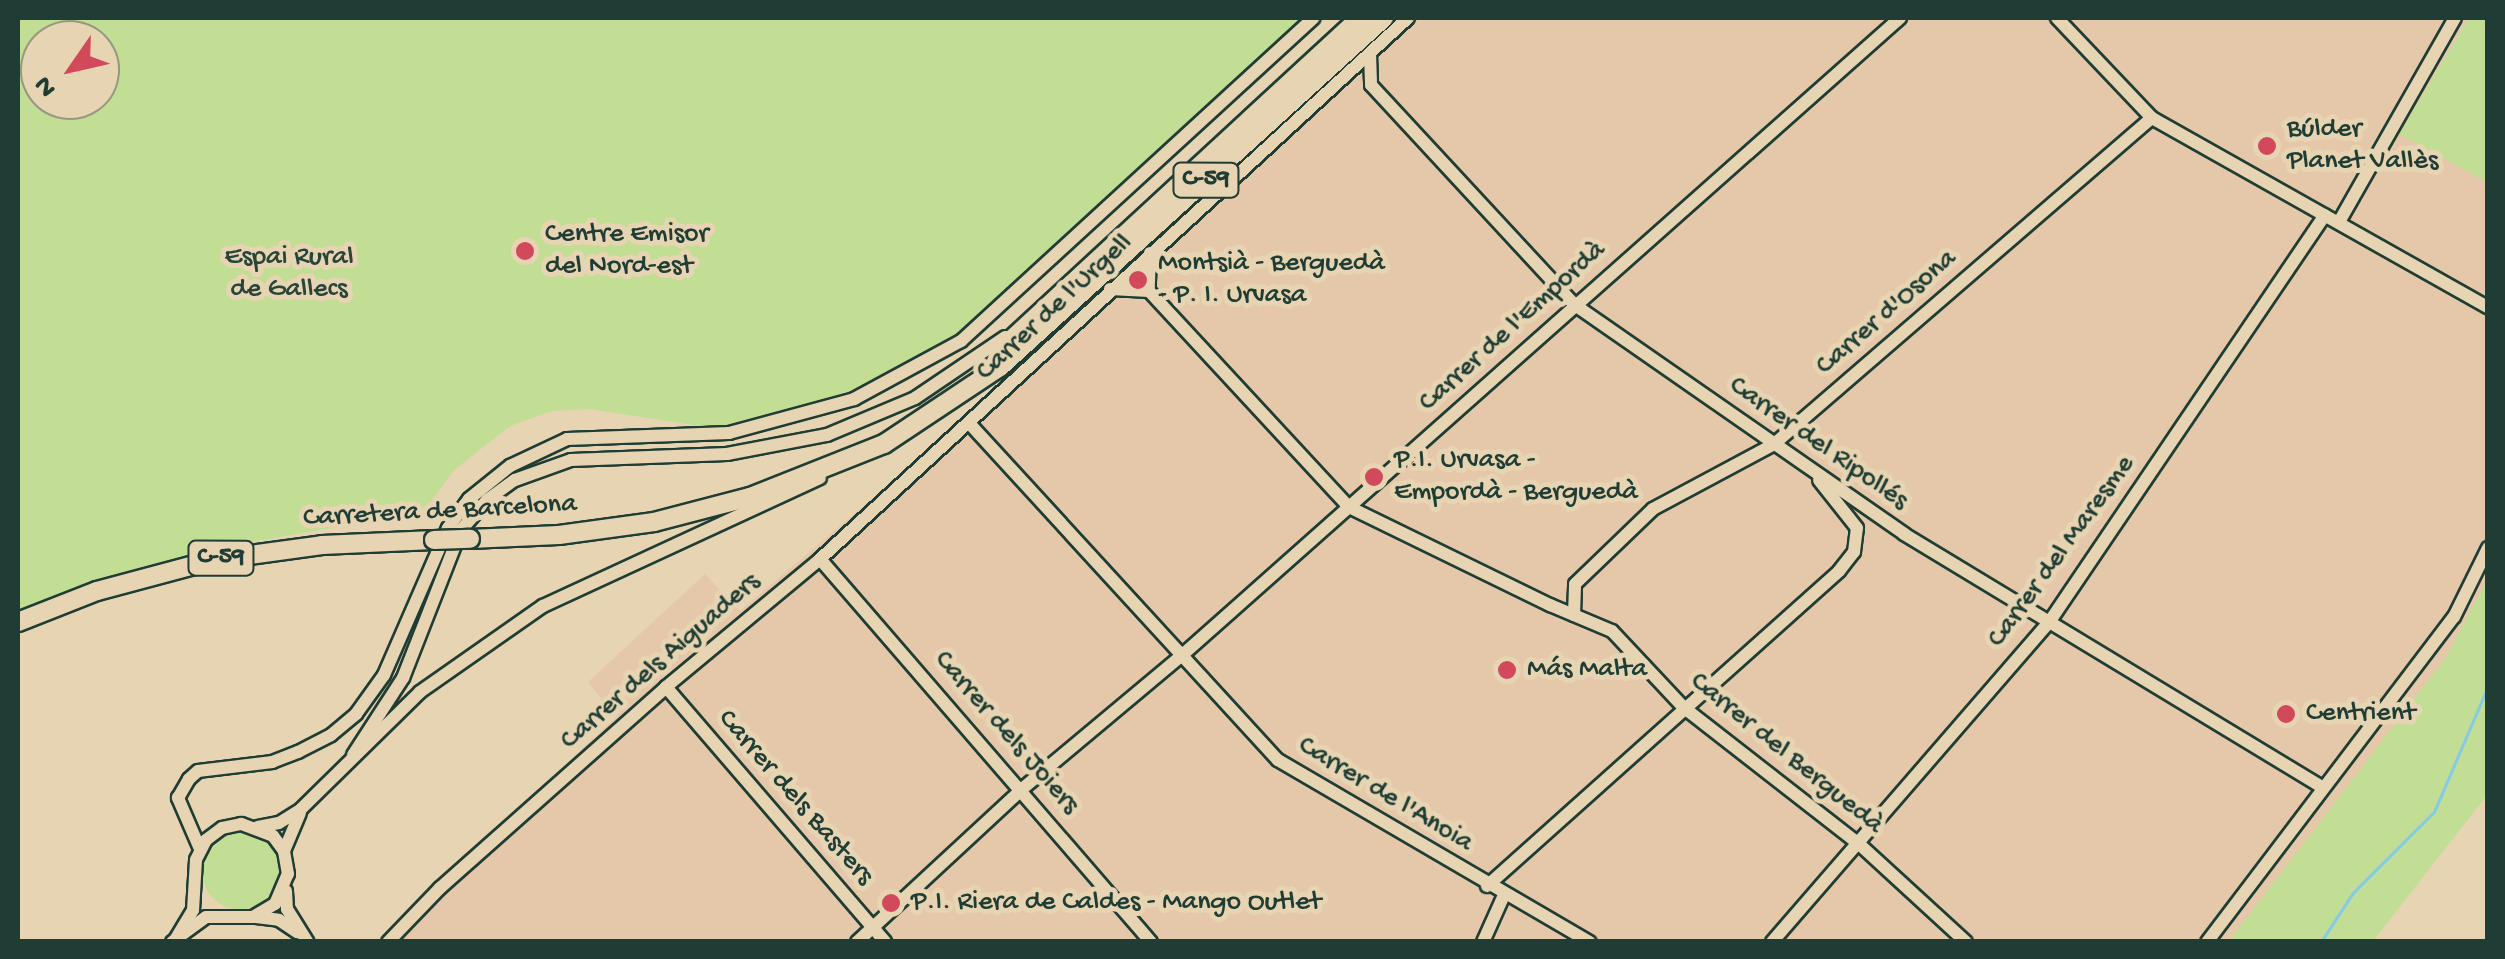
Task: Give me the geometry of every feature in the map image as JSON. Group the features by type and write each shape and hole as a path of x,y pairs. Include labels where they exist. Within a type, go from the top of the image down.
{"highway":[{"name":"Carretera de Barcelona","path":"864,450 959,385 1360,18"},
{"name":"Carretera de Barcelona","path":"18,622 112,586 213,560 322,545 559,535 654,522 750,496 884,444 958,398 1028,342 1384,18"}],"street":[{"path":"174,940 193,910 200,849 178,798 198,771 272,762 331,735 356,714 384,675 448,528 470,499 510,466 567,439 729,433 854,400 961,341 1314,18"},
{"name":"Carrer de l'Urgell","path":"969,423 1408,18"},
{"name":"Carrer de l'Empordà","path":"857,942 1022,789 1180,657 1900,18"},
{"path":"2058,18 2152,118 2488,307"},
{"path":"2339,222 2455,18"},
{"name":"Carrer del Ripollés","path":"1370,52 1367,68 1372,85 1575,305 1904,534 2323,788"},
{"name":"Carrer d'Osona","path":"1574,615 1575,584 1653,509 1774,444 2152,118"},
{"name":"Carrer del Maresme","path":"1772,942 2050,621 2325,215"},
{"path":"1110,290 1149,292 1150,253"},
{"path":"353,755 403,678 461,530 500,490 534,470 572,460 772,448 856,424 934,388 1061,290"},
{"name":"Carrer del Berguedà","path":"1149,292 1349,507 1612,631 1683,707 1858,844 1966,942"},
{"path":"969,423 1180,657"},
{"name":"Carrer dels Aiguaders","path":"388,942 440,888 666,687 820,559 969,423"},
{"path":"190,820 222,828 280,824 301,809 420,692 543,606 884,444"},
{"path":"1488,886 1839,571 1854,552 1857,528 1808,466"},
{"path":"2207,942 2454,617 2488,548"},
{"name":"Carrer dels Joiers","path":"820,559 1152,942"},
{"name":"Carrer de l'Anoia","path":"1180,657 1278,760 1488,886 1590,942"},
{"name":"Carrer dels Basters","path":"666,687 885,942"},
{"path":"301,809 284,851 285,903 304,937"},
{"path":"258,827 273,836 284,851"},
{"path":"200,849 222,828"},
{"path":"253,916 275,904 287,883"},
{"path":"196,884 208,904 226,916"},
{"path":"1483,942 1504,895"},
{"path":"174,940 206,917 226,916 279,920 304,937"}],"shaded area":[{"path":"1406,18 2469,18 2400,134 2487,182 2487,580 2446,657 2229,941 376,942 616,717 588,682 705,574 740,611 881,491"}],"green space":[{"name":"Espai Rural de Gallecs","path":"18,18 1309,18 954,338 896,373 784,415 719,429 590,409 552,411 510,426 453,471 419,519 326,529 222,547 102,578 18,613"},
{"path":"2469,18 2487,18 2487,182 2399,134"},
{"path":"2487,580 2487,795 2373,941 2229,941 2446,657"},
{"path":"241,832 256,835 268,844 277,856 277,886 268,898 256,907 241,910 226,907 214,898 205,886 202,871 205,856 214,844 226,835"}],"waterway":[{"path":"2321,942 2352,894 2434,812 2488,686"}],"place":[{"name":"Búlder Planet Vallès","path":"2267,146"},
{"name":"Centre Emisor del Nord-est","path":"525,251"},
{"name":"Montsià - Berguedà - P. I. Urvasa","path":"1138,280"},
{"name":"P.I. Urvasa - Empordà - Berguedà","path":"1374,477"},
{"name":"Más Malta","path":"1507,670"},
{"name":"Centrient","path":"2286,714"},
{"name":"P.I. Riera de Caldes - Mango Outlet","path":"891,903"}]}
